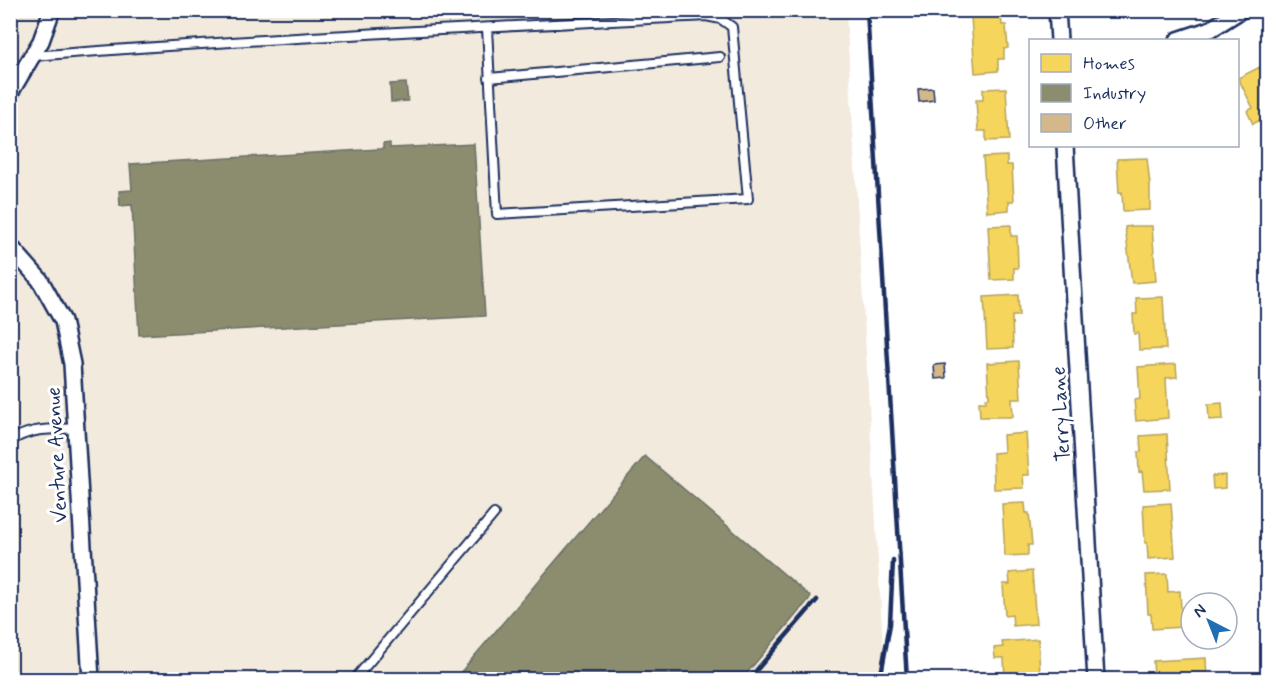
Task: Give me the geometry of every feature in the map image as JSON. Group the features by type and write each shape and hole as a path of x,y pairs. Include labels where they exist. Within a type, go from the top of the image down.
{"street":[{"path":"10,93 41,41 52,10"},
{"path":"1057,10 1059,39"},
{"path":"1181,39 1211,29 1241,10"},
{"name":"Terry Lane","path":"1065,147 1096,680"},
{"name":"Venture Avenue","path":"10,246 40,280 63,321 72,364 91,680"}],"lane":[{"path":"32,56 179,45 487,28 706,16 721,19 732,27 748,199 497,214 487,28"},
{"path":"489,78 720,57"},
{"path":"10,442 16,437 34,431 75,428"},
{"path":"354,680 494,514"}],"shaded area":[{"path":"10,11 846,11 885,679 11,679"}],"building: Homes":[{"path":"974,10 998,10 1002,25 1006,25 1008,48 1004,49 1004,59 998,59 998,71 975,73 971,17 974,17"},
{"path":"1260,67 1268,82 1268,135 1260,120 1253,124 1247,111 1253,108 1239,78"},
{"path":"1006,88 1009,140 986,141 986,131 978,131 976,100 983,100 983,89"},
{"path":"1007,156 1007,165 1012,165 1014,201 1009,201 1009,210 987,212 983,157"},
{"path":"1147,158 1150,210 1123,211 1122,192 1119,193 1117,159"},
{"path":"1011,225 1011,236 1017,236 1018,268 1014,268 1014,279 991,280 988,226"},
{"path":"1152,226 1156,281 1132,283 1125,227"},
{"path":"1018,295 1019,316 1012,316 1013,348 987,349 984,297"},
{"path":"1163,297 1166,349 1139,350 1138,333 1134,334 1133,314 1137,314 1136,298"},
{"path":"1019,361 1021,399 1012,399 1013,417 980,417 979,402 986,402 986,398 989,398 987,363"},
{"path":"1176,364 1177,377 1166,378 1168,418 1136,421 1134,400 1140,399 1138,367"},
{"path":"1222,403 1223,419 1209,420 1208,404"},
{"path":"1026,433 1029,475 1023,475 1024,488 994,489 993,453 1004,452 1003,435"},
{"path":"1167,434 1170,489 1144,490 1142,471 1139,472 1140,436"},
{"path":"1225,475 1225,488 1213,489 1212,476"},
{"path":"1025,503 1026,513 1029,513 1032,545 1028,545 1028,555 1005,556 1002,504"},
{"path":"1171,503 1175,557 1148,559 1143,505"},
{"path":"1032,571 1036,624 1013,626 1012,615 1005,616 1003,584 1010,584 1009,573"},
{"path":"1167,574 1168,592 1179,591 1179,627 1152,629 1151,614 1148,614 1146,575"},
{"path":"1038,639 1040,673 1033,674 1033,680 1005,680 1004,658 995,658 994,648 1003,647 1002,642"},
{"path":"1206,658 1207,680 1154,680 1153,661"}],"building: Industry":[{"path":"406,83 408,101 391,102 390,84"},
{"path":"390,143 390,148 474,144 485,316 139,335 132,205 120,206 119,191 132,190 130,164 383,149 383,144"},
{"path":"645,456 811,597 741,680 454,680"}],"building: Other":[{"path":"933,88 934,100 919,102 918,89"},
{"path":"945,364 946,378 935,379 934,365"}],"railway":[{"path":"867,10 907,680"},
{"path":"880,680 890,624 893,560"},
{"path":"748,680 817,600"}]}
